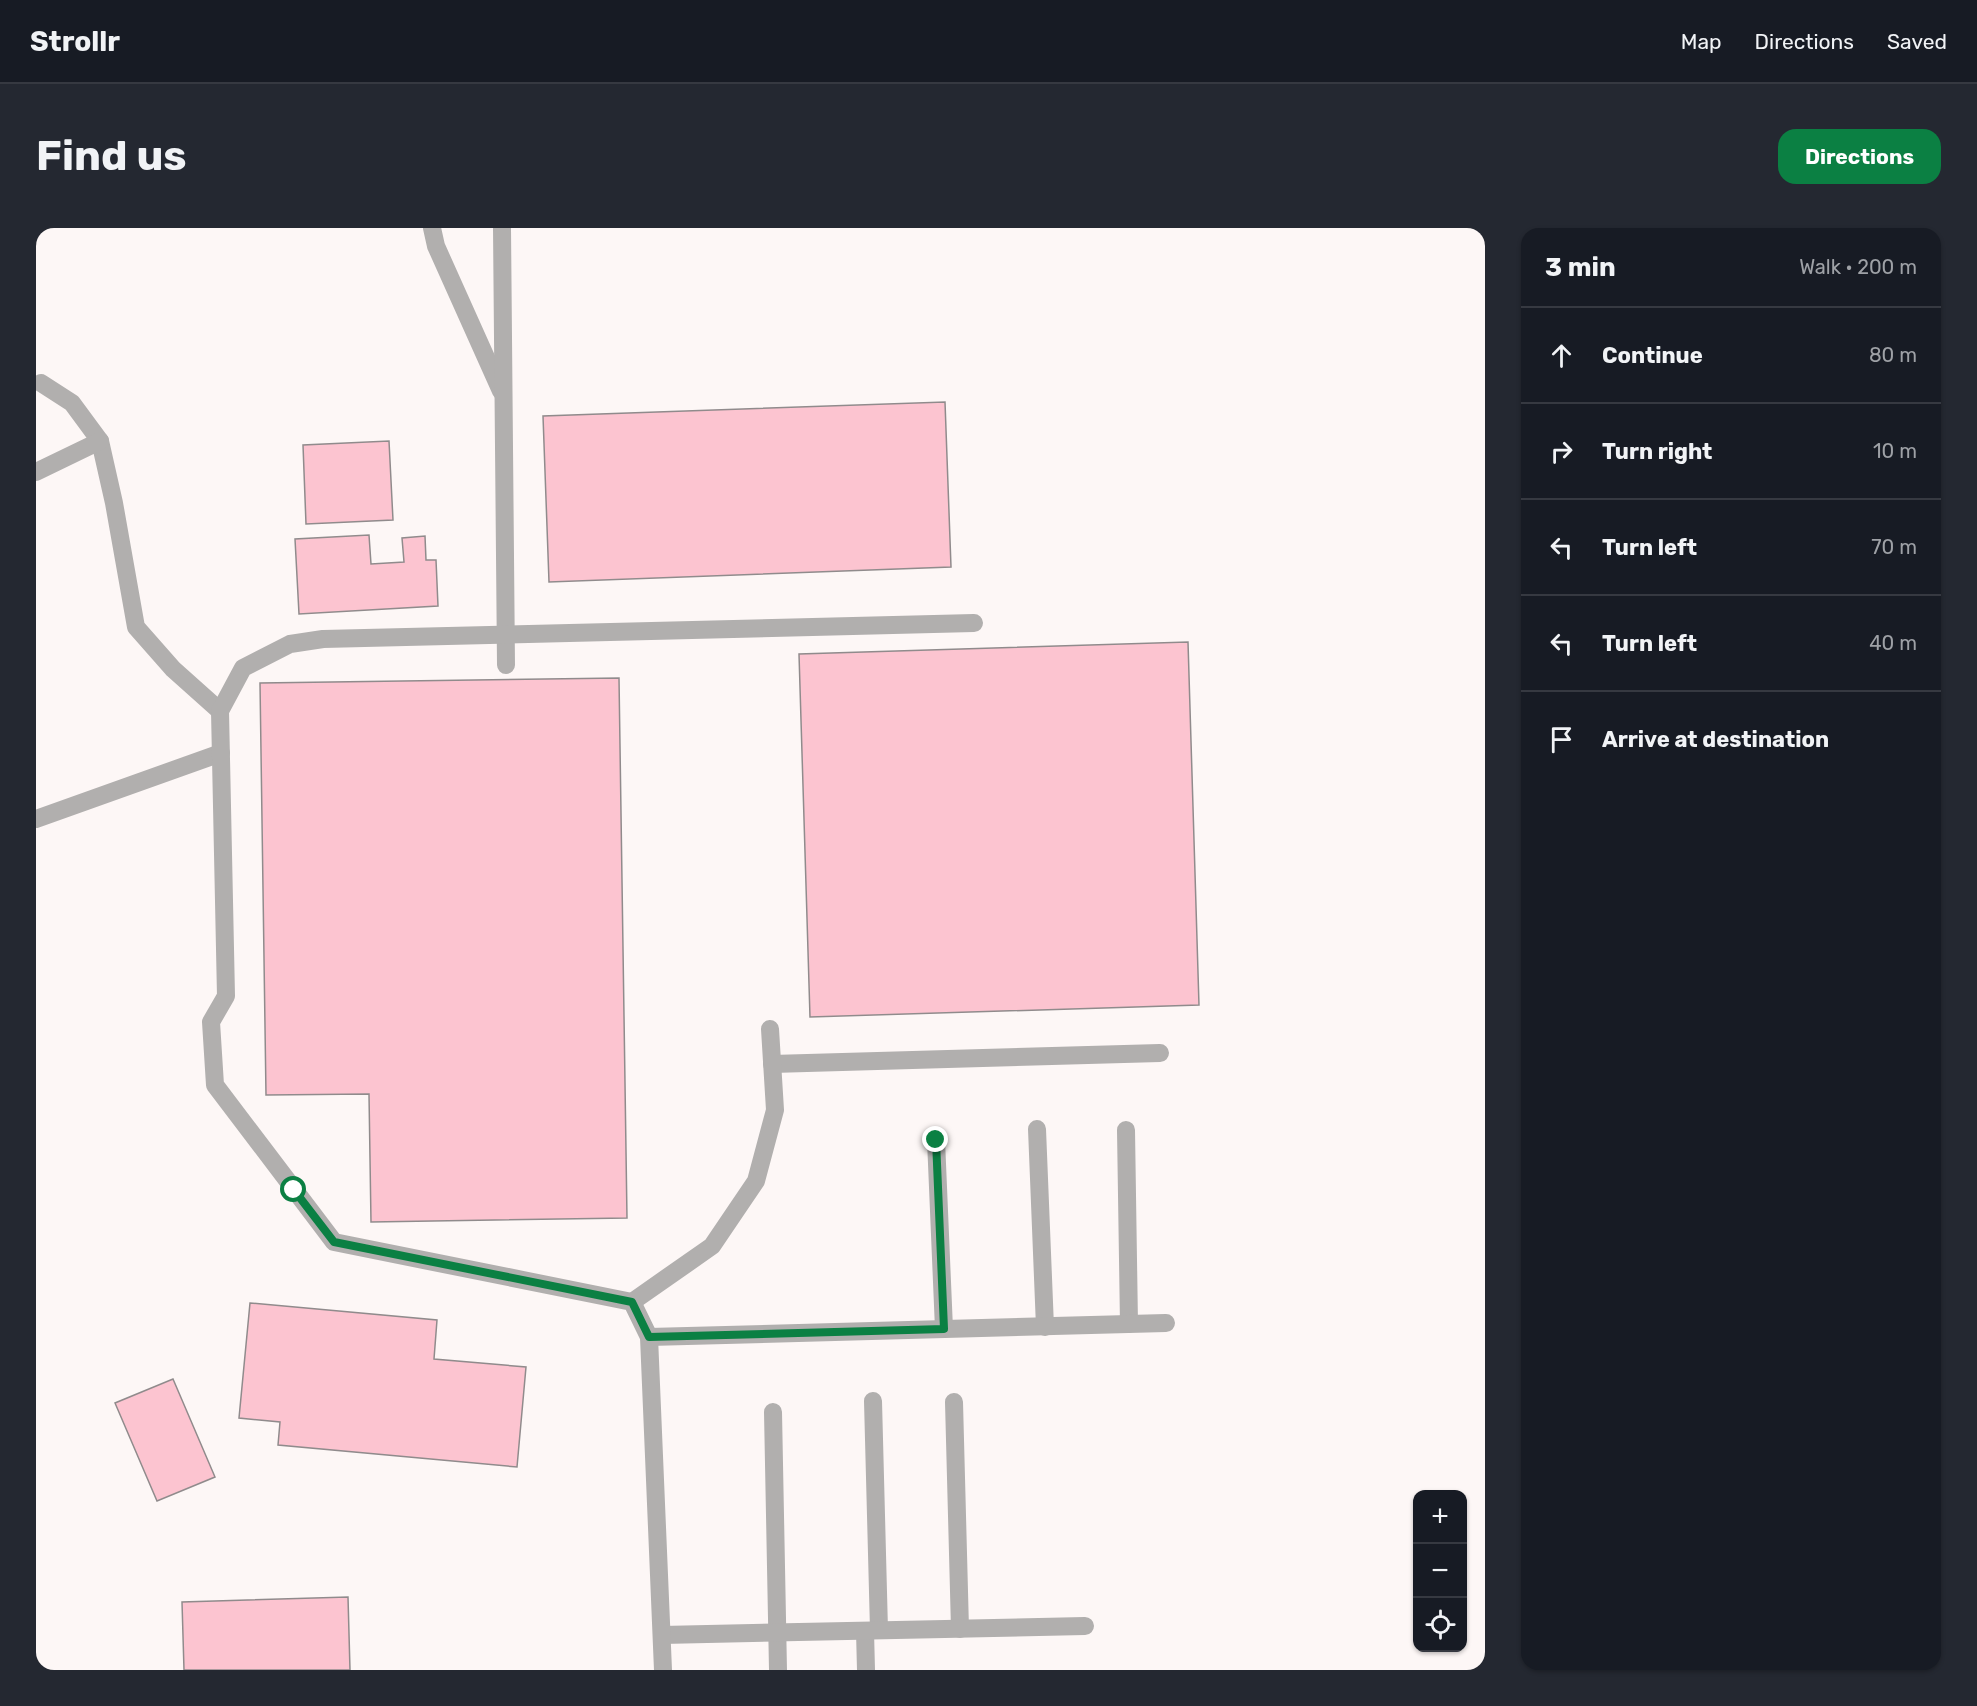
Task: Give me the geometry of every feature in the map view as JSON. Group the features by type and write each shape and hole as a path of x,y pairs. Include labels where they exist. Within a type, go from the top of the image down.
{"lane":[{"path":"432,228 436,246 504,398"},
{"path":"502,228 506,665"},
{"path":"41,383 72,403 100,441 114,503 136,627 172,669 220,711"},
{"path":"36,472 100,441"},
{"path":"770,1029 775,1110 756,1181 712,1246 632,1302 334,1242 215,1085 211,1022 226,996 220,711 243,668 290,644 323,639 974,623"},
{"path":"36,819 221,753"},
{"path":"772,1064 1160,1053"},
{"path":"1037,1129 1045,1327"},
{"path":"1126,1130 1129,1324"},
{"path":"936,1140 944,1329"},
{"path":"632,1302 649,1337 663,1670"},
{"path":"649,1337 1166,1323"},
{"path":"866,1670 872,1631 873,1401"},
{"path":"954,1402 960,1629"},
{"path":"773,1412 778,1670"},
{"path":"662,1635 1085,1626"}],"building":[{"path":"945,402 951,567 549,582 543,416"},
{"path":"389,441 393,520 306,524 303,445"},
{"path":"369,535 371,564 404,562 402,538 425,536 426,560 436,560 438,606 299,614 295,539"},
{"path":"1188,642 1199,1005 810,1017 799,654"},
{"path":"619,678 627,1218 371,1222 369,1094 266,1095 260,683"},
{"path":"250,1303 437,1320 434,1359 526,1367 517,1467 278,1445 280,1422 239,1418"},
{"path":"173,1379 215,1477 157,1501 115,1403"},
{"path":"348,1597 350,1670 184,1670 182,1602"}],"route":[{"path":"294,1190 334,1242 632,1302 649,1337 944,1329 936,1140"}]}
